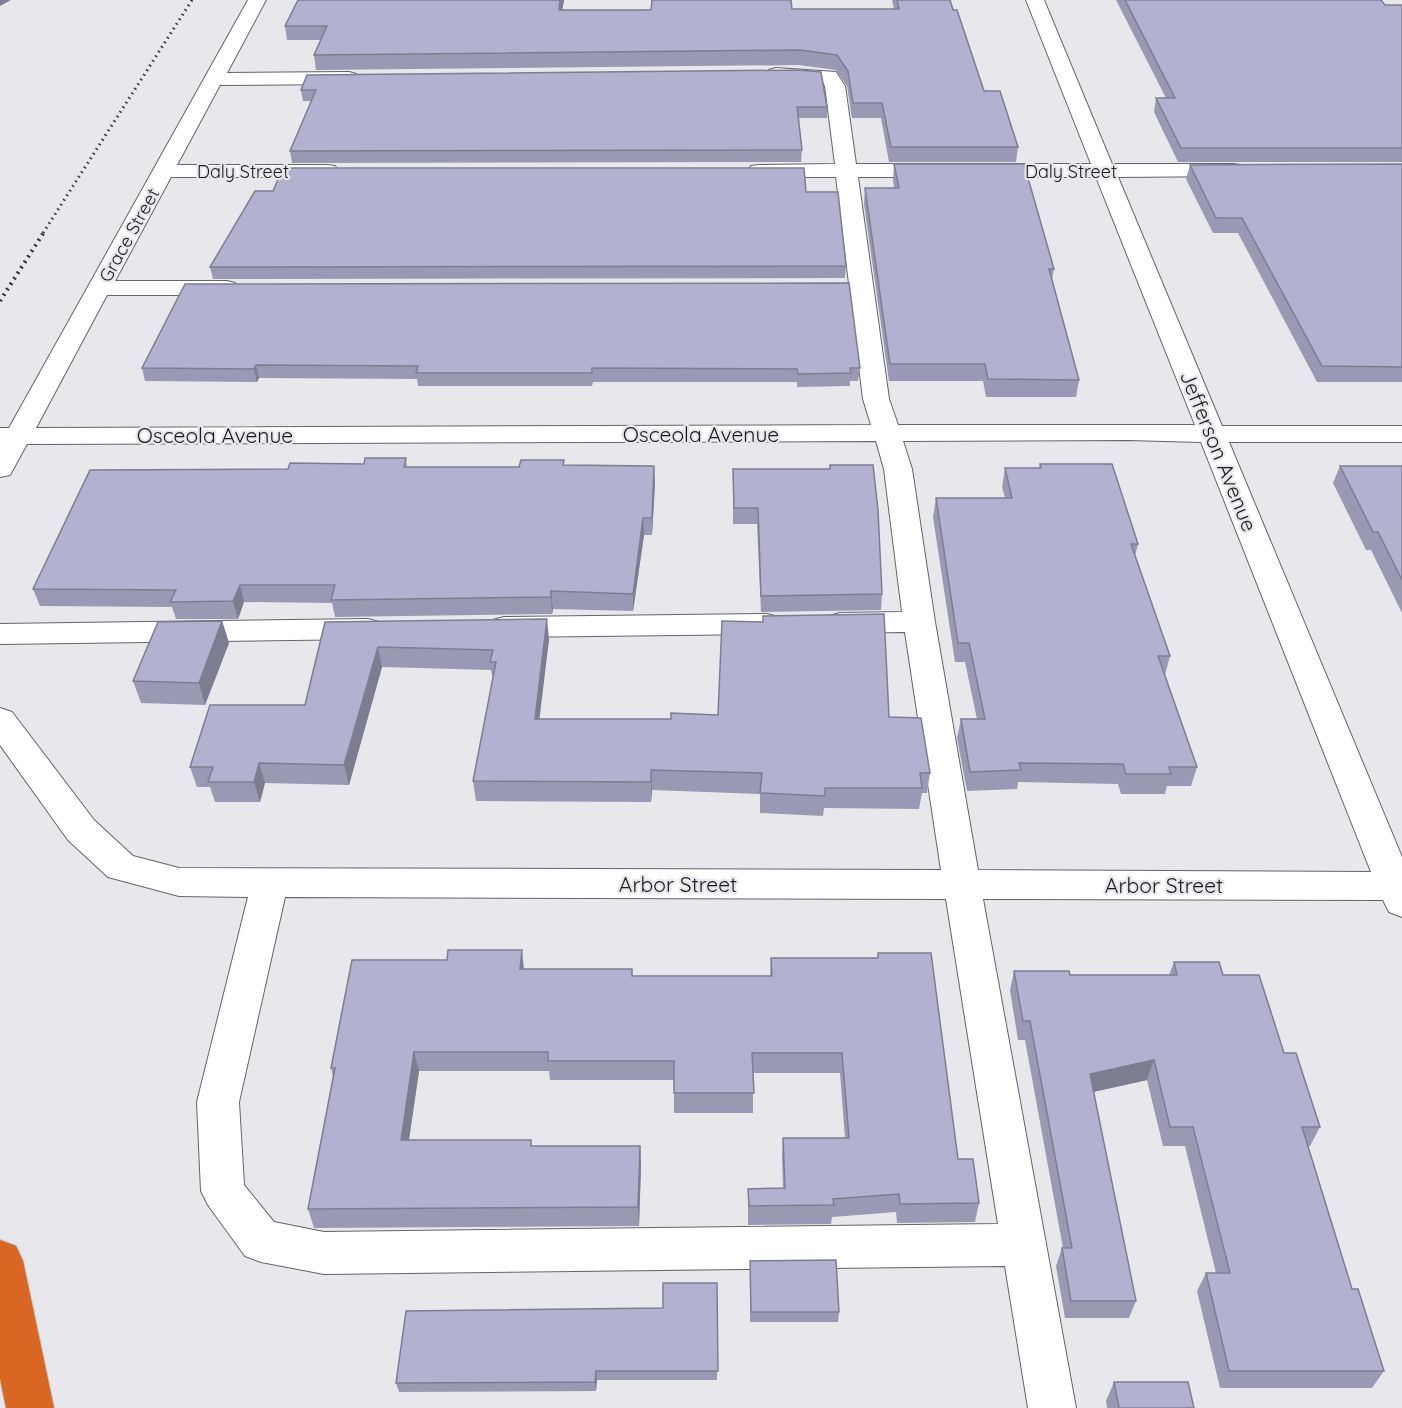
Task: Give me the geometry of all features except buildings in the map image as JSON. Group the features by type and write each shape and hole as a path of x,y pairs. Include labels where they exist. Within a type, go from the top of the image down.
{"highway":[{"path":"0,1261 30,1408"}],"street":[{"name":"Grace Street","path":"0,469 9,436 99,288 257,0"},
{"name":"Jefferson Avenue","path":"1035,0 1400,891"},
{"path":"752,74 799,73 829,76 835,86 847,171 849,287 876,399 898,469 919,622 1022,1245 1052,1408"},
{"path":"213,79 373,77"},
{"name":"Daly Street","path":"740,171 1252,170"},
{"name":"Daly Street","path":"164,171 349,171"},
{"path":"99,288 255,288"},
{"name":"Osceola Avenue","path":"9,436 1128,432 1402,434"},
{"path":"477,628 919,622"},
{"path":"0,634 393,629"},
{"name":"Arbor Street","path":"8,729 81,830 121,867 179,882 962,884 1400,891"},
{"path":"270,883 218,1102 223,1191 261,1241 324,1253 1022,1245"}],"railway":[{"path":"43,233 192,0"},
{"path":"0,301 44,232"}]}
